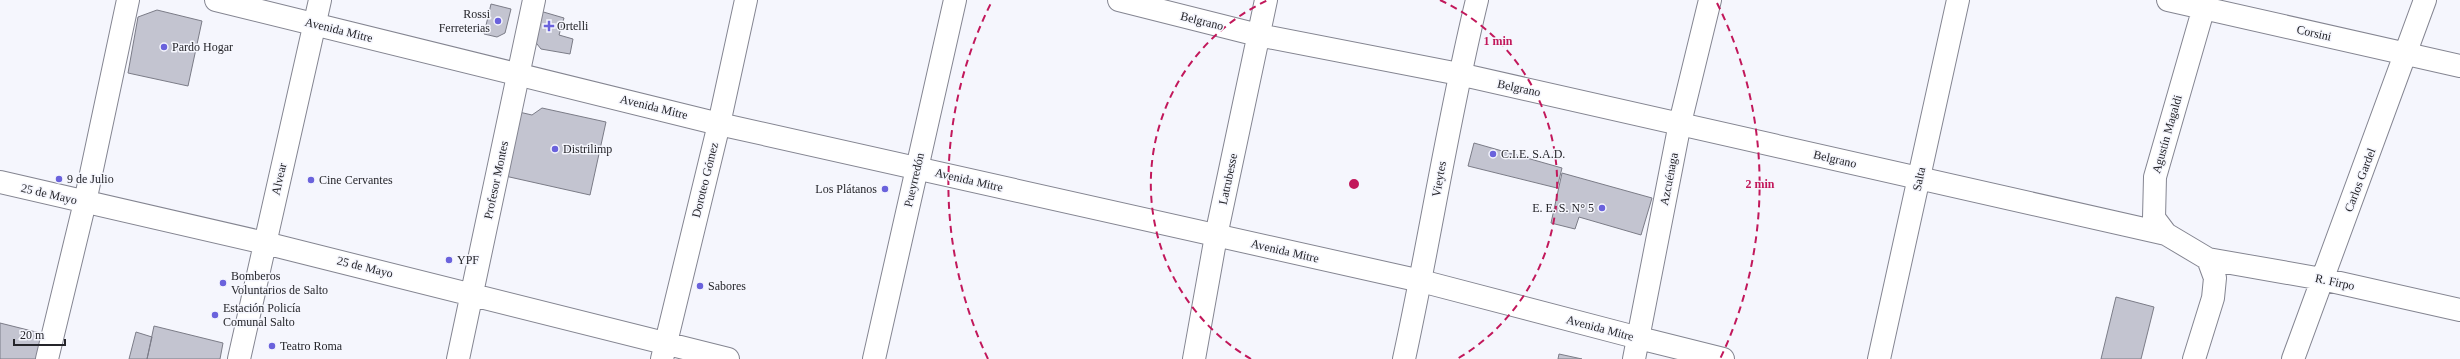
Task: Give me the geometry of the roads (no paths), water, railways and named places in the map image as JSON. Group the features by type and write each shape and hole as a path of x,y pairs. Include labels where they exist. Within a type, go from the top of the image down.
{"street":[{"path":"47,359 84,202 128,0"},
{"name":"Avenida Mitre","path":"216,0 719,124 1421,281 1723,359"},
{"name":"Alvear","path":"239,359 320,0"},
{"name":"Profesor Montes","path":"458,359 534,0"},
{"name":"Doroteo Gómez","path":"663,352 719,124 746,0"},
{"name":"Pueyrredón","path":"874,359 955,0"},
{"name":"Belgrano","path":"1119,0 1258,35 1459,74 2166,234"},
{"name":"Latrubesse","path":"1194,359 1216,236 1266,0"},
{"name":"Vieytes","path":"1404,359 1421,281 1459,74 1477,0"},
{"name":"Azcuénaga","path":"1634,359 1680,123 1710,0"},
{"name":"Salta","path":"1880,359 1958,0"},
{"name":"Corsini","path":"2168,0 2205,3 2460,66"},
{"name":"Carlos Gardel","path":"2293,359 2407,54 2425,0"},
{"name":"Agustín Magaldi","path":"2205,3 2155,177 2154,218 2166,234 2208,259"},
{"name":"25 de Mayo","path":"0,182 265,243 472,294 663,352 728,359"},
{"path":"2194,359 2213,298 2215,278 2208,259"},
{"name":"R. Firpo","path":"2208,259 2322,279 2460,310"}],"place":[{"name":"Rossi Ferreterias","path":"498,21"},
{"name":"Ortelli","path":"549,26"},
{"name":"Pardo Hogar","path":"164,47"},
{"name":"Distrilimp","path":"555,149"},
{"name":"C.I.E. S.A.D.","path":"1493,154"},
{"name":"9 de Julio","path":"59,179"},
{"name":"Cine Cervantes","path":"311,180"},
{"name":"Los Plátanos","path":"885,189"},
{"name":"E. E. S. N° 5","path":"1602,208"},
{"name":"YPF","path":"449,260"},
{"name":"Bomberos Voluntarios de Salto","path":"223,283"},
{"name":"Sabores","path":"700,286"},
{"name":"Estación Policía Comunal Salto","path":"215,315"},
{"name":"Teatro Roma","path":"272,346"}]}
